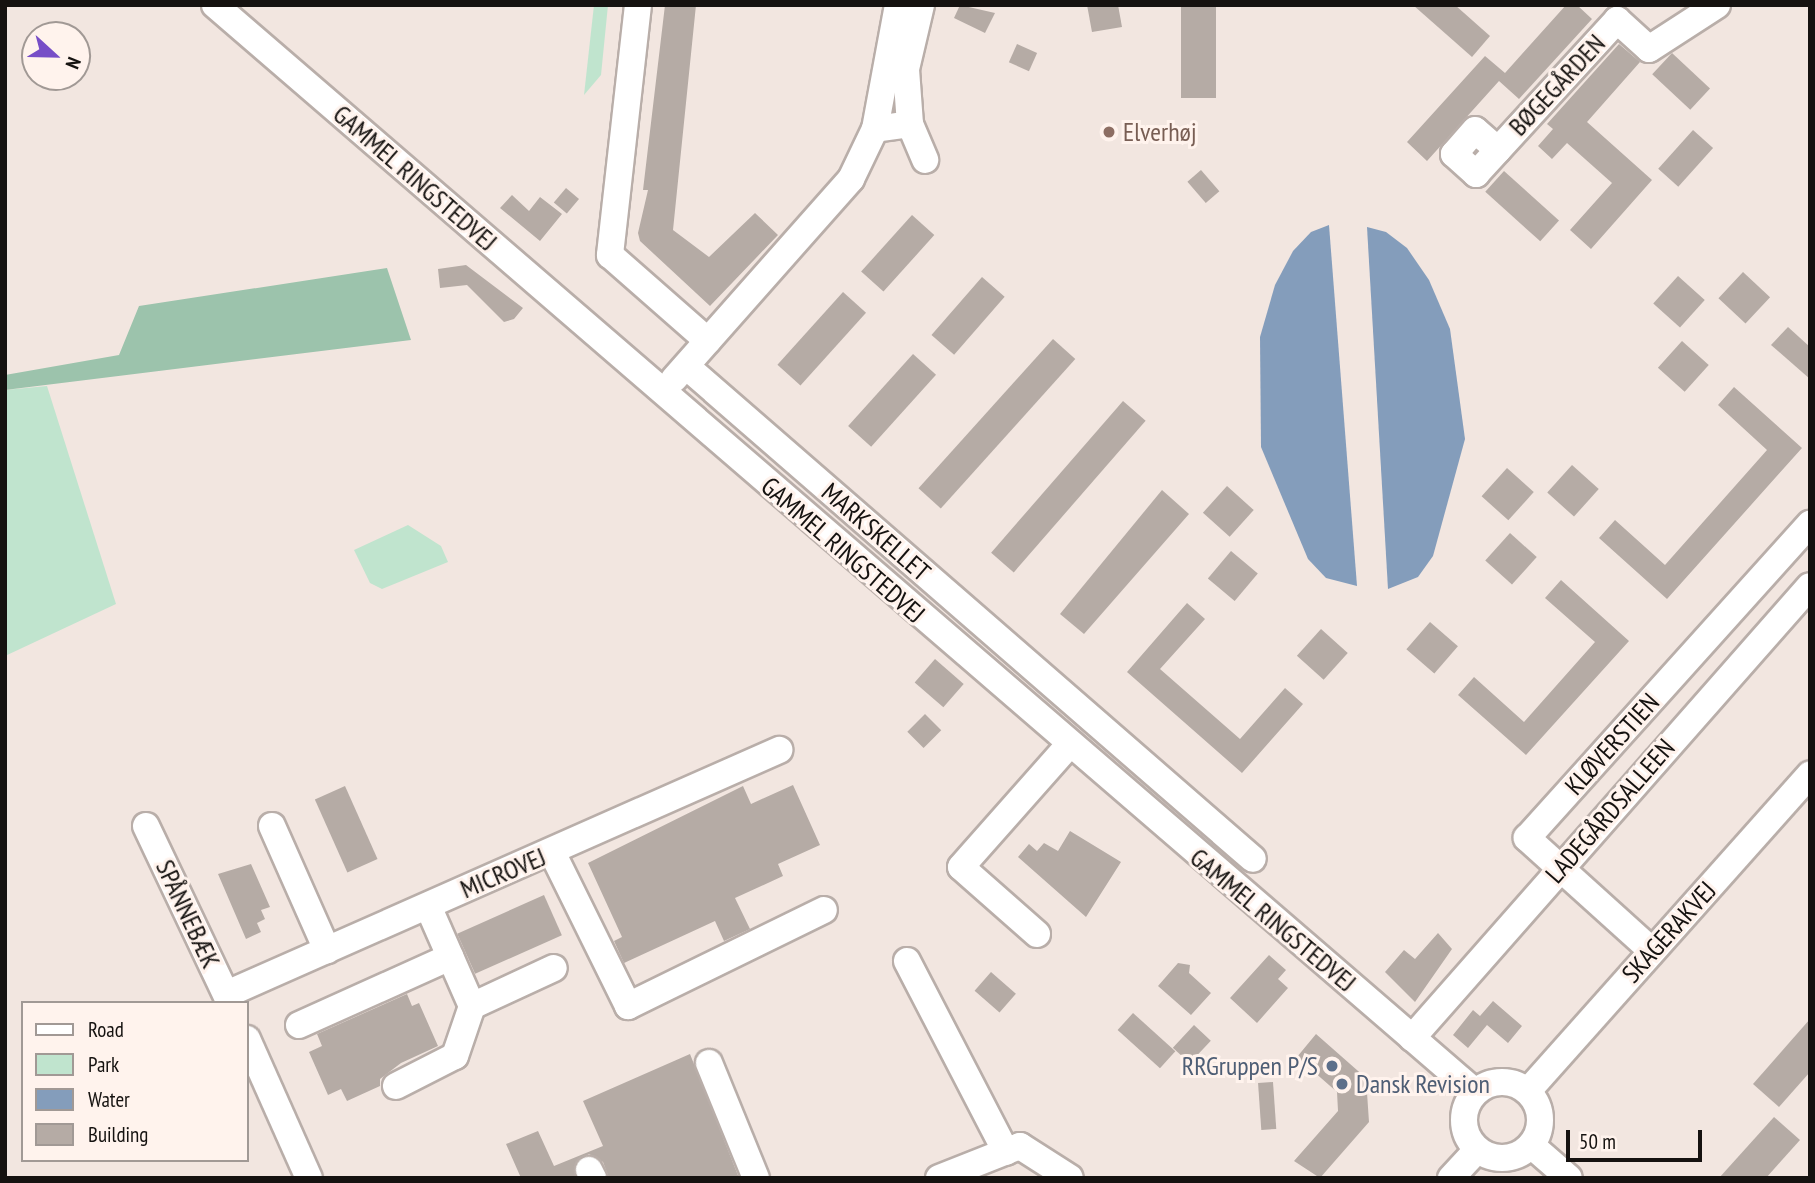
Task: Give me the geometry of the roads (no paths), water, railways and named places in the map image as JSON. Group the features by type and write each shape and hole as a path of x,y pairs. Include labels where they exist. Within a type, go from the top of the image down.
{"street":[{"name":"GAMMEL RINGSTEDVEJ","path":"215,5 1069,745 1475,1092"},
{"path":"638,5 610,255 708,341"},
{"path":"661,393 851,179 876,129 898,5"},
{"path":"921,5 906,69 910,124 925,160"},
{"name":"BØGEGÅRDEN","path":"1497,150 1617,20 1649,49 1717,5"},
{"path":"876,129 910,124"},
{"name":"MARKSKELLET","path":"686,366 1253,859"},
{"name":"KLØVERSTIEN","path":"1652,951 1527,838 1810,524"},
{"name":"LADEGÅRDSALLEEN","path":"1412,1038 1810,586"},
{"path":"1044,723 1067,697"},
{"path":"1037,933 961,867 1069,745"},
{"name":"MICROVEJ","path":"228,999 327,950 779,750"},
{"name":"SKAGERAKVEJ","path":"1528,1091 1810,774"},
{"name":"SPÅNNEBÆK","path":"146,826 228,999"},
{"path":"272,826 327,950"},
{"path":"552,852 628,1006 824,910"},
{"path":"396,1086 455,1056 472,1006 428,906"},
{"path":"299,1025 450,957"},
{"path":"907,961 1006,1152"},
{"path":"472,1006 554,968"},
{"path":"248,1042 309,1178"},
{"path":"709,1063 756,1178"},
{"path":"1501,1081 1528,1091 1541,1117 1531,1145 1505,1158 1477,1150 1463,1121 1475,1092 1501,1081"},
{"path":"1531,1145 1569,1178"},
{"path":"939,1178 1020,1146 1070,1178"},
{"path":"1451,1178 1477,1150"}],"water":[{"path":"1329,225 1357,586 1326,578 1308,559 1261,447 1260,337 1275,285 1293,251 1311,232"},
{"path":"1367,227 1386,232 1407,248 1429,280 1450,329 1465,439 1433,556 1418,577 1388,589"}],"place":[{"name":"Elverhøj","path":"1109,132"},
{"name":"RRGruppen P/S","path":"1332,1066"},
{"name":"Dansk Revision","path":"1342,1084"}]}
